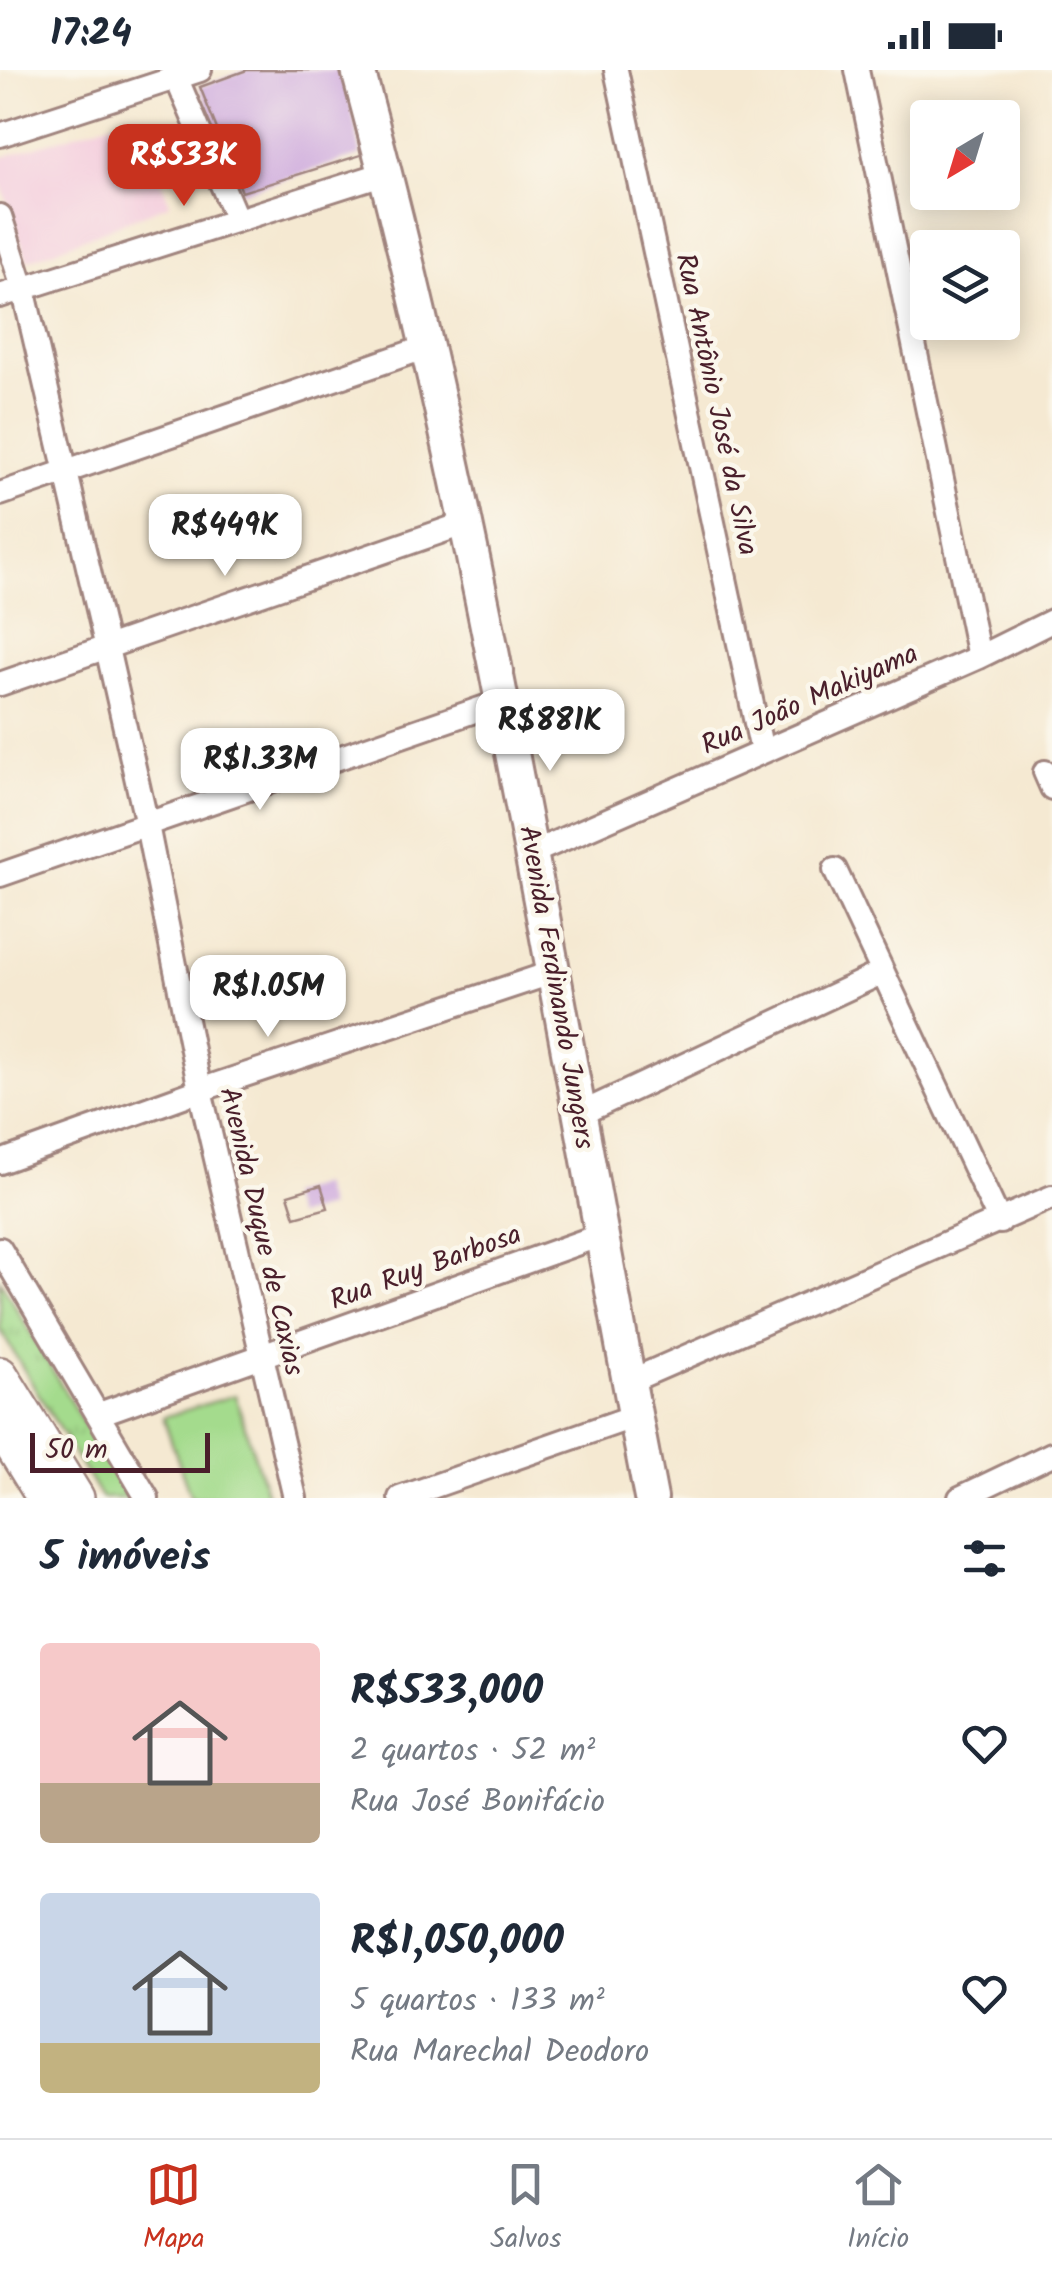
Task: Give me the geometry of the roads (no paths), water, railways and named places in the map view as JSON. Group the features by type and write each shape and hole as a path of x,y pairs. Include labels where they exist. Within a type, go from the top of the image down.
{"main road":[{"path":"0,1375 76,1498"},
{"path":"0,1426 45,1498"}],"street":[{"name":"Avenida Ferdinando Jungers","path":"358,70 427,347 504,701 651,1498"},
{"name":"Rua Antônio José da Silva","path":"616,70 762,751"},
{"path":"857,70 978,656"},
{"path":"0,134 184,72 236,220"},
{"path":"0,296 385,173"},
{"name":"Avenida Duque de Caxias","path":"0,216 23,288 107,648 200,1090 295,1498"},
{"path":"0,494 427,347"},
{"path":"0,684 466,523"},
{"name":"Rua João Makiyama","path":"534,852 1052,621"},
{"path":"0,875 504,701"},
{"path":"834,870 1000,1222"},
{"path":"0,1162 200,1090 554,972"},
{"path":"582,1113 882,974"},
{"path":"628,1382 1052,1197"},
{"name":"Rua Ruy Barbosa","path":"99,1414 601,1235"},
{"path":"0,1249 147,1498"},
{"path":"400,1498 635,1416"},
{"path":"960,1498 1052,1454"}]}
